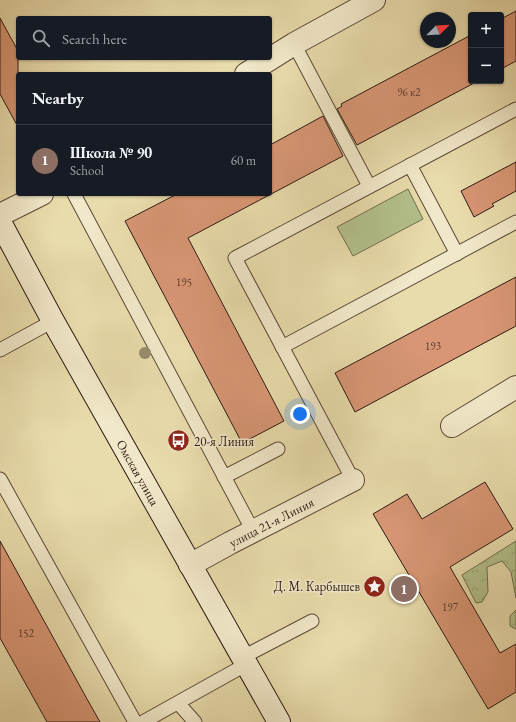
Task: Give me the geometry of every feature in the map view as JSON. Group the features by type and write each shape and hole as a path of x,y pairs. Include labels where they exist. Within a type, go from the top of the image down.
{"main road":[{"path":"272,58 374,0"},
{"path":"249,72 268,60"},
{"path":"0,215 38,196"},
{"name":"Омская улица","path":"0,222 190,566 279,722"},
{"path":"452,426 516,387"},
{"name":"улица 21-я Линия","path":"190,566 253,531 353,480"}],"lane":[{"path":"294,44 370,186"},
{"path":"353,480 235,258 516,108"},
{"path":"410,165 457,254"},
{"path":"75,196 253,531"},
{"path":"282,346 516,222"},
{"path":"0,350 54,321"},
{"path":"224,477 278,448"},
{"path":"0,479 135,722"},
{"path":"143,722 178,703 312,621"},
{"path":"178,703 195,722"}],"green space":[{"path":"408,189 423,219 353,256 337,227"},
{"path":"516,541 516,598 511,572 502,561 487,567 488,592 482,602 476,603 462,575"},
{"path":"516,610 516,629 510,626 510,616"}],"building":[{"path":"516,11 516,61 504,67 504,48 504,17"},
{"path":"0,18 16,47 16,60 18,60 18,72 16,72 16,123 0,94"},
{"path":"468,37 468,84 472,84 357,145 337,109 342,106 341,104 447,48 456,48 456,43"},
{"path":"323,116 343,156 272,194 272,144"},
{"path":"516,162 516,191 492,204 494,206 474,217 461,191"},
{"path":"173,196 267,196 188,238 284,421 242,443 125,221"},
{"path":"516,277 516,326 355,412 335,373"},
{"path":"485,482 513,529 450,567 500,653 516,644 516,692 488,709 373,514 407,494 422,519"},
{"path":"0,541 100,722 47,722 0,638"}],"place":[{"name":"20-я Линия","path":"179,441"},
{"name":"Д. М. Карбышев","path":"375,586"},
{"name":"Школа № 90","path":"404,589"}]}
